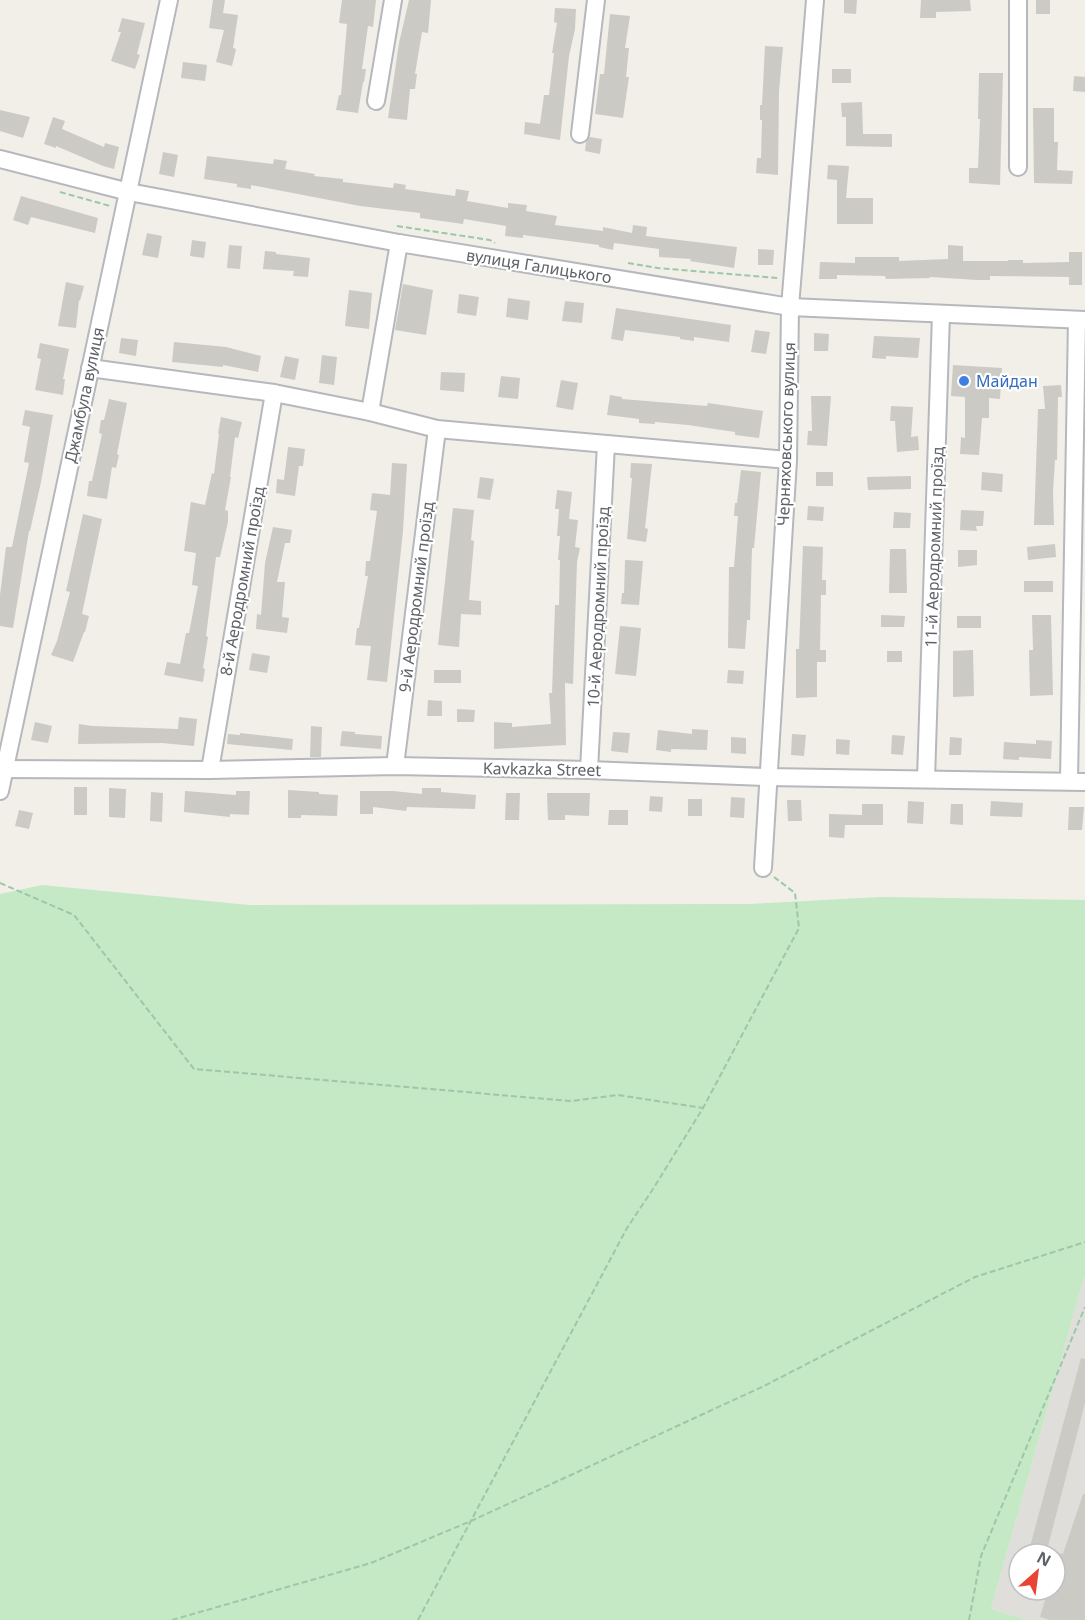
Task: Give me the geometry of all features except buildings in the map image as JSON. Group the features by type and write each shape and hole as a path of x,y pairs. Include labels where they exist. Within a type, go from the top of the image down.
{"street":[{"name":"Джамбула вулиця","path":"0,790 2,769 169,0"},
{"path":"376,101 393,0"},
{"path":"580,134 596,0"},
{"name":"Черняховського вулиця","path":"763,868 788,460 790,307 815,0"},
{"path":"1018,0 1018,166"},
{"name":"вулиця Галицького","path":"0,159 129,192 399,243 790,307 1081,320"},
{"path":"370,412 399,243"},
{"name":"11-й Аеродромний проїзд","path":"926,779 941,314"},
{"path":"1077,781 1081,320"},
{"path":"90,368 274,393 370,412 437,429 788,460"},
{"name":"8-й Аеродромний проїзд","path":"210,770 274,393"},
{"name":"9-й Аеродромний проїзд","path":"395,766 437,429"},
{"name":"10-й Аеродромний проїзд","path":"589,770 606,444"},
{"name":"Kavkazka Street","path":"2,769 210,770 395,766 767,777 1077,781"}],"path":[{"path":"387,224 490,240 495,243"},
{"path":"625,263 658,268 792,279"},
{"path":"418,1620 627,1228 654,1190 703,1108 800,928 795,893 763,868"},
{"path":"0,882 74,915 194,1069 571,1101 618,1095 703,1108"},
{"path":"172,1620 371,1563 471,1521 764,1386 975,1277 1085,1242"},
{"path":"969,1620 981,1556 1085,1307"}],"shaded area":[{"path":"1085,1274 1085,1620 1028,1620 991,1609 1007,1552 1007,1602 1067,1602 1067,1542 1010,1542"}],"green space":[{"path":"42,885 249,905 750,904 881,897 1085,900 1085,1274 1010,1542 1007,1542 1007,1552 991,1609 1028,1620 0,1620 0,894"}],"place":[{"name":"Майдан","path":"964,381"}]}
